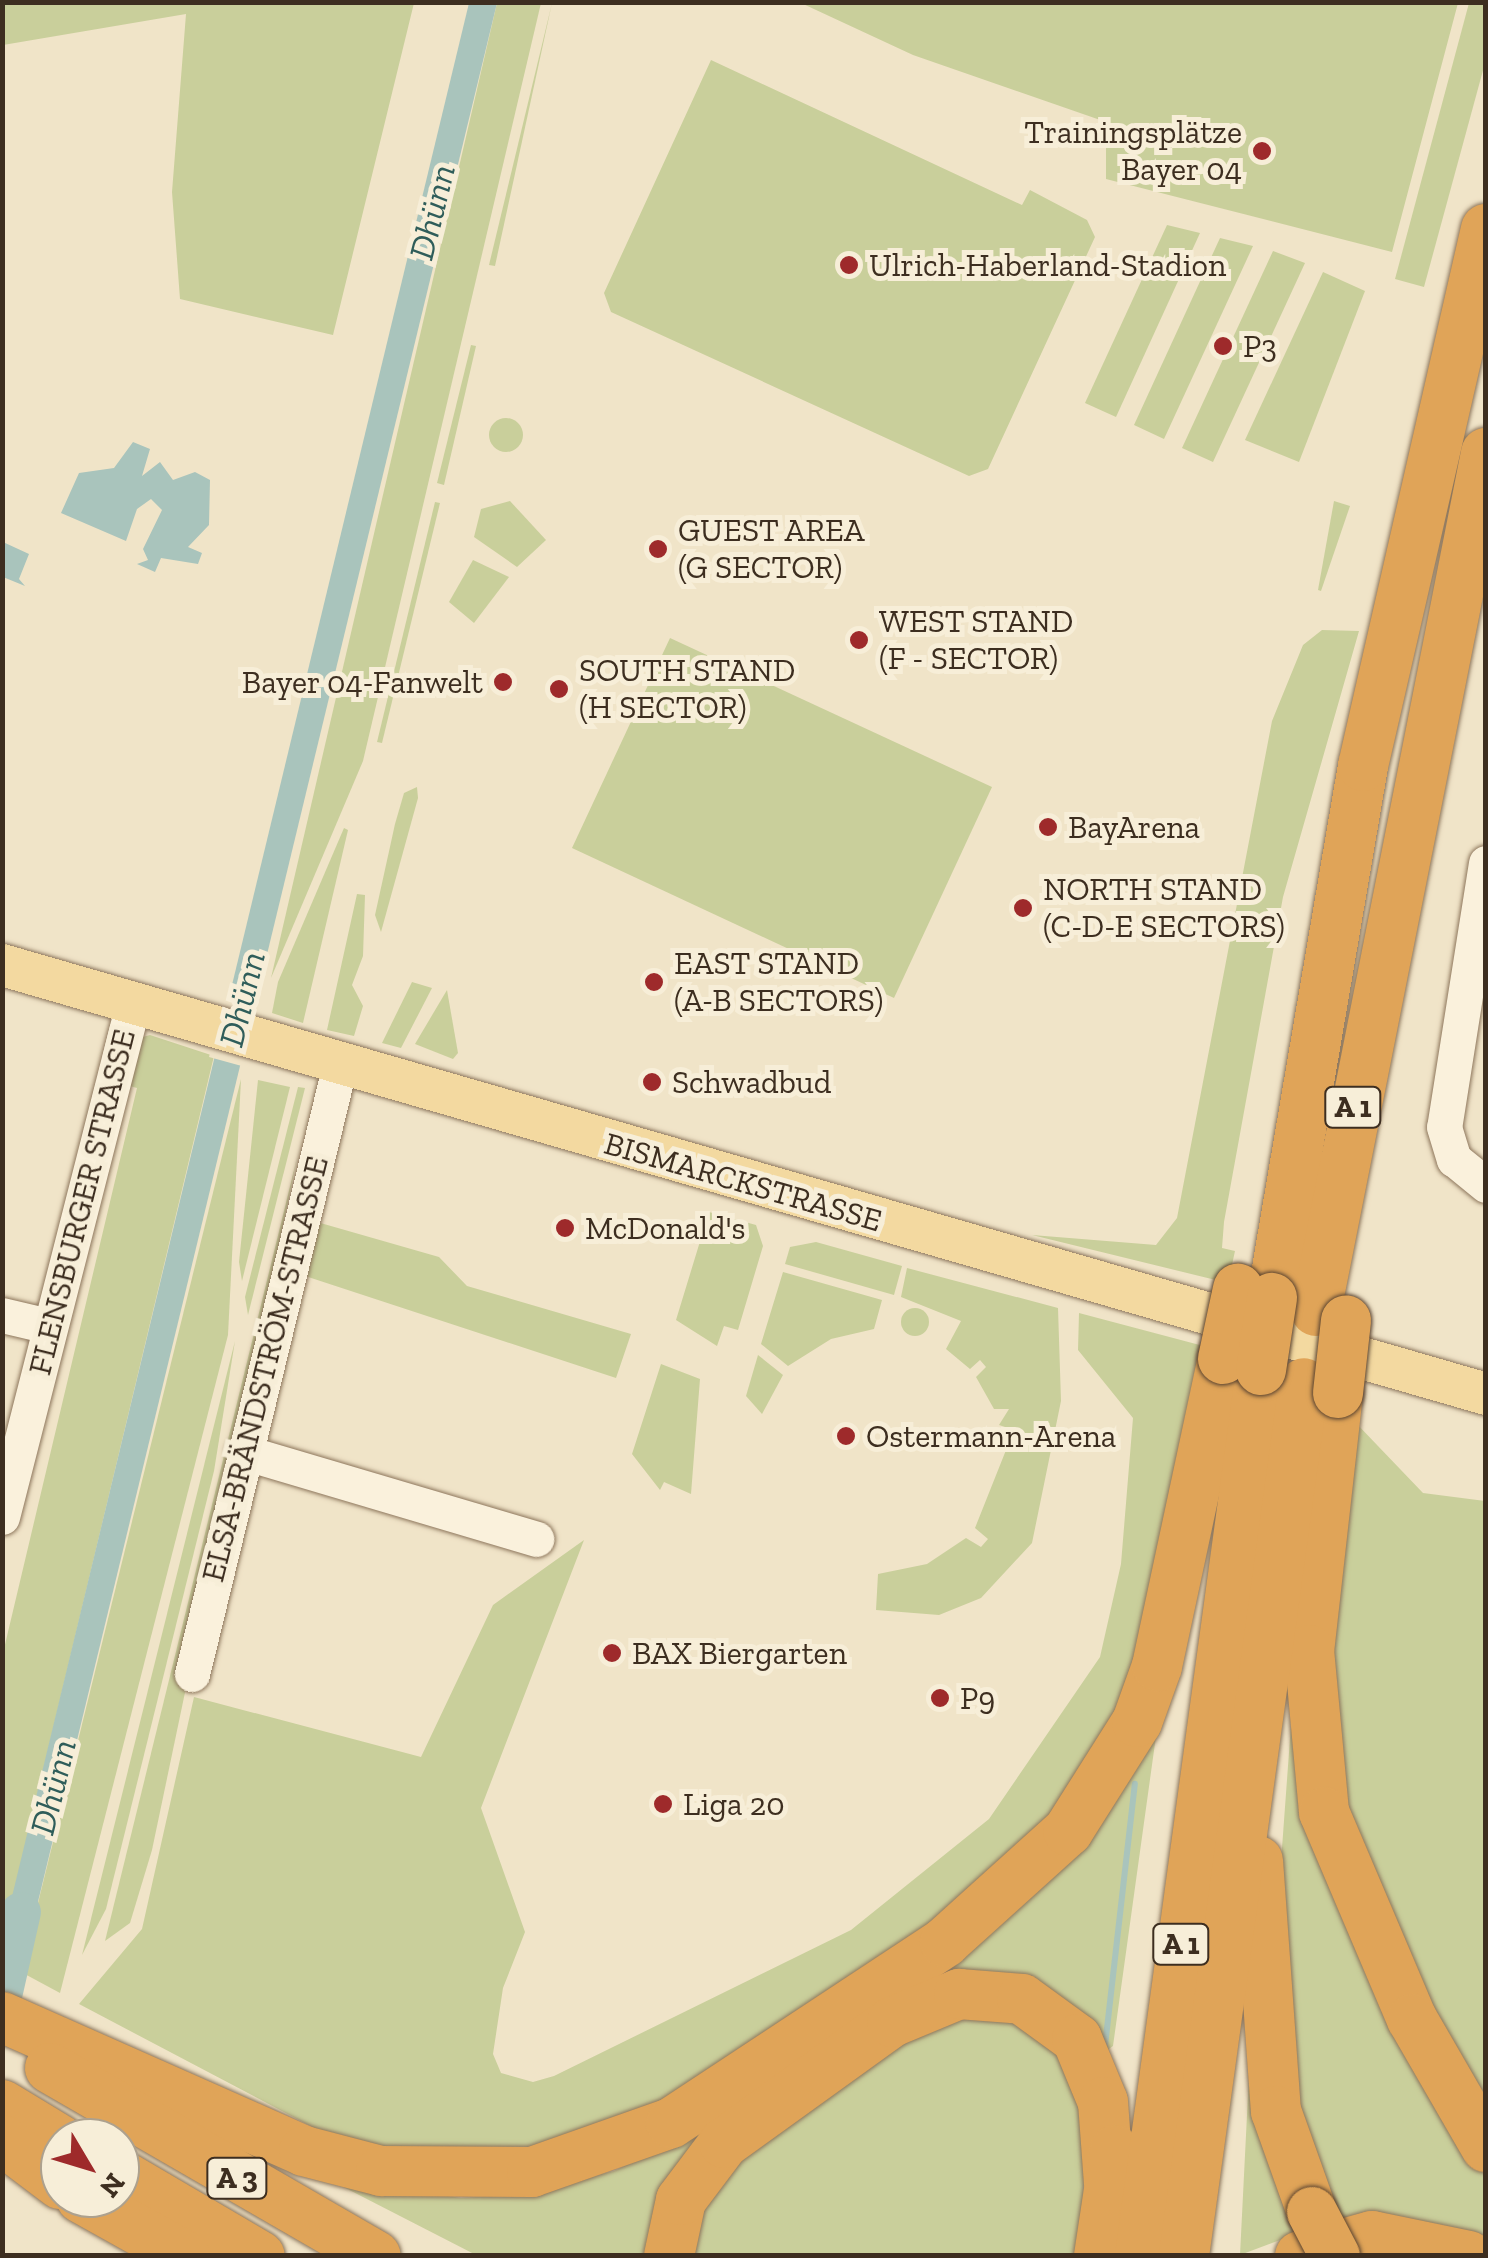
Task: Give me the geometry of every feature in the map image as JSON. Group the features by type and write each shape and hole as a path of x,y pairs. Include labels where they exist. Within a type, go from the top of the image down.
{"highway":[{"path":"1486,229 1386,648 1363,766 1294,985 1293,1304 1282,1376 1324,1812 1412,2019 1486,2148"},
{"name":"A 1","path":"1184,2256 1244,1798 1282,1376 1293,1304 1391,903 1486,453"},
{"path":"2,2017 104,2081 304,2151 381,2171 474,2178 630,2144 788,2053 999,1900 1100,1787 1157,1666 1282,1376"},
{"name":"A 1","path":"1140,2256 1223,1632 1282,1376"},
{"path":"1099,2256 1188,1732 1223,1632"},
{"path":"1244,1798 1258,1860 1276,2112 1306,2234 1335,2256"},
{"path":"669,2256 681,2200 724,2143 892,2022 959,1994 1022,2000 1077,2039 1103,2102 1109,2183"},
{"name":"A 3","path":"2,2040 104,2081 376,2256"},
{"path":"2,2105 40,2128"},
{"path":"2,2140 40,2162"},
{"name":"A 3","path":"140,2210 260,2256"},
{"path":"113,2218 146,2256"},
{"path":"129,2218 185,2256"},
{"path":"1306,2234 1372,2236 1469,2256"}],"main road":[{"name":"BISMARCKSTRASSE","path":"2,965 1486,1394"}],"street":[{"path":"1475,1178 1444,1127 1472,1009 1486,863"},
{"name":"FLENSBURGER STRASSE","path":"2,1517 134,1004"},
{"name":"ELSA-BRÄNDSTRÖM-STRASSE","path":"192,1674 340,1064"},
{"path":"2,1314 49,1326"},
{"path":"243,1452 536,1539"}],"green space":[{"path":"3,2 414,3 333,335 180,299 172,192 186,14 3,45"},
{"path":"497,3 541,3 363,761 271,978"},
{"path":"552,3 495,266 489,265"},
{"name":"Trainingsplätze Bayer 04","path":"801,3 1458,3 1392,252 1106,179 1106,122 913,55"},
{"path":"1469,3 1485,3 1485,63 1424,287 1395,279"},
{"name":"Ulrich-Haberland-Stadion","path":"711,60 1022,205 1030,190 1087,220 1095,237 988,469 969,476 611,312 604,293"},
{"path":"1167,225 1200,233 1116,417 1085,403"},
{"path":"1220,238 1253,246 1164,439 1134,425"},
{"path":"1273,251 1305,263 1213,462 1182,448"},
{"path":"1323,272 1365,291 1299,462 1245,440"},
{"path":"471,345 476,346 444,485 437,483"},
{"path":"506,418 518,423 523,435 518,447 506,452 494,447 489,435 494,423"},
{"path":"510,501 546,540 517,567 474,537 481,509"},
{"path":"1334,501 1350,506 1321,591 1318,590"},
{"path":"435,502 440,503 382,743 377,742"},
{"path":"473,560 509,577 474,623 449,602"},
{"path":"1322,630 1359,631 1283,897 1224,1222 1222,1248 1235,1251 1228,1283 1032,1235 1156,1245 1177,1218 1272,721 1303,645"},
{"path":"670,638 992,787 894,998 572,848"},
{"path":"417,787 418,798 381,932 375,915 395,824 404,793"},
{"path":"344,828 348,830 303,1023 272,1013 278,982"},
{"path":"357,894 365,895 363,956 352,985 363,1006 354,1036 327,1030"},
{"path":"412,982 432,988 401,1048 382,1043"},
{"path":"447,990 458,1053 453,1059 415,1044"},
{"path":"150,1035 214,1056 3,1938 3,1653 137,1088 122,1084 139,1038"},
{"path":"241,1079 228,1335 60,1993 21,1972"},
{"path":"258,1080 290,1087 242,1281 239,1262"},
{"path":"298,1087 305,1088 248,1315 245,1297"},
{"path":"297,1158 152,1850 130,1923 105,1941"},
{"path":"709,1212 756,1225 763,1246 738,1330 724,1326 717,1346 676,1320"},
{"path":"310,1220 439,1257 467,1286 631,1334 616,1378 296,1273"},
{"path":"816,1242 902,1266 894,1295 785,1264 790,1247"},
{"path":"907,1268 1058,1308 1061,1401 1032,1543 981,1598 939,1615 876,1610 878,1574 927,1564 966,1538 981,1547 988,1539 975,1528 1014,1430 999,1425 1009,1409 994,1409 976,1377 986,1367 980,1360 970,1369 946,1349 961,1321 901,1297"},
{"path":"783,1272 882,1300 874,1329 831,1339 788,1366 761,1344"},
{"path":"915,1308 925,1312 929,1322 925,1332 915,1336 905,1332 901,1322 905,1312"},
{"path":"1079,1313 1211,1348 1133,1676 1078,1782 1019,1853 959,1907 711,2080 550,2149 429,2160 316,2129 79,2004 142,1929 194,1697 421,1757 493,1605 584,1540 481,1808 525,1932 503,1988 493,2054 501,2073 533,2082 554,2076 851,1930 989,1819 1100,1657 1121,1564 1133,1418 1078,1350"},
{"path":"235,1341 214,1471 106,1909 82,1955"},
{"path":"758,1355 783,1375 762,1414 746,1396"},
{"path":"661,1364 700,1379 691,1494 664,1482 660,1490 632,1454"},
{"path":"1355,1422 1423,1493 1485,1501 1485,2108 1360,1876 1325,1695"},
{"path":"1291,1725 1417,2056 1485,2173 1485,2243 1403,2217 1291,2236 1240,2255 1252,2015 1299,2142 1279,1889"},
{"path":"1157,1729 1113,2046 1106,2051 930,1978 1080,1849"},
{"path":"937,2014 1032,2019 1091,2099 1078,2255 684,2256 726,2162"},
{"path":"721,2119 653,2255 476,2255 324,2177 461,2198 521,2194 614,2171"}],"water":[{"path":"469,3 497,3 21,1972 3,1962 2,1938"},
{"path":"133,442 150,449 142,476 160,462 173,480 195,472 210,480 209,525 188,547 202,553 198,564 161,558 155,572 137,564 148,560 143,549 162,510 151,499 137,509 126,541 61,513 79,473 114,468"},
{"path":"3,542 29,554 19,579 25,586 3,577"}],"pier":[{"path":"224,998 262,1009 249,1068 209,1057"}],"waterway":[{"path":"1105,2046 1135,1784"},
{"name":"Dhünn","path":"2,1996 21,1912"}],"place":[{"name":"Trainingsplätze Bayer 04","path":"1262,151"},
{"name":"Ulrich-Haberland-Stadion","path":"849,265"},
{"name":"P3","path":"1223,346"},
{"name":"GUEST AREA (G SECTOR)","path":"658,549"},
{"name":"WEST STAND (F - SECTOR)","path":"859,640"},
{"name":"Bayer 04-Fanwelt","path":"503,682"},
{"name":"SOUTH STAND (H SECTOR)","path":"559,689"},
{"name":"BayArena","path":"1048,827"},
{"name":"NORTH STAND (C-D-E SECTORS)","path":"1023,908"},
{"name":"EAST STAND (A-B SECTORS)","path":"654,982"},
{"name":"Schwadbud","path":"652,1082"},
{"name":"McDonald's","path":"565,1228"},
{"name":"Ostermann-Arena","path":"846,1436"},
{"name":"BAX Biergarten","path":"612,1653"},
{"name":"P9","path":"940,1698"},
{"name":"Liga 20","path":"663,1804"}]}
